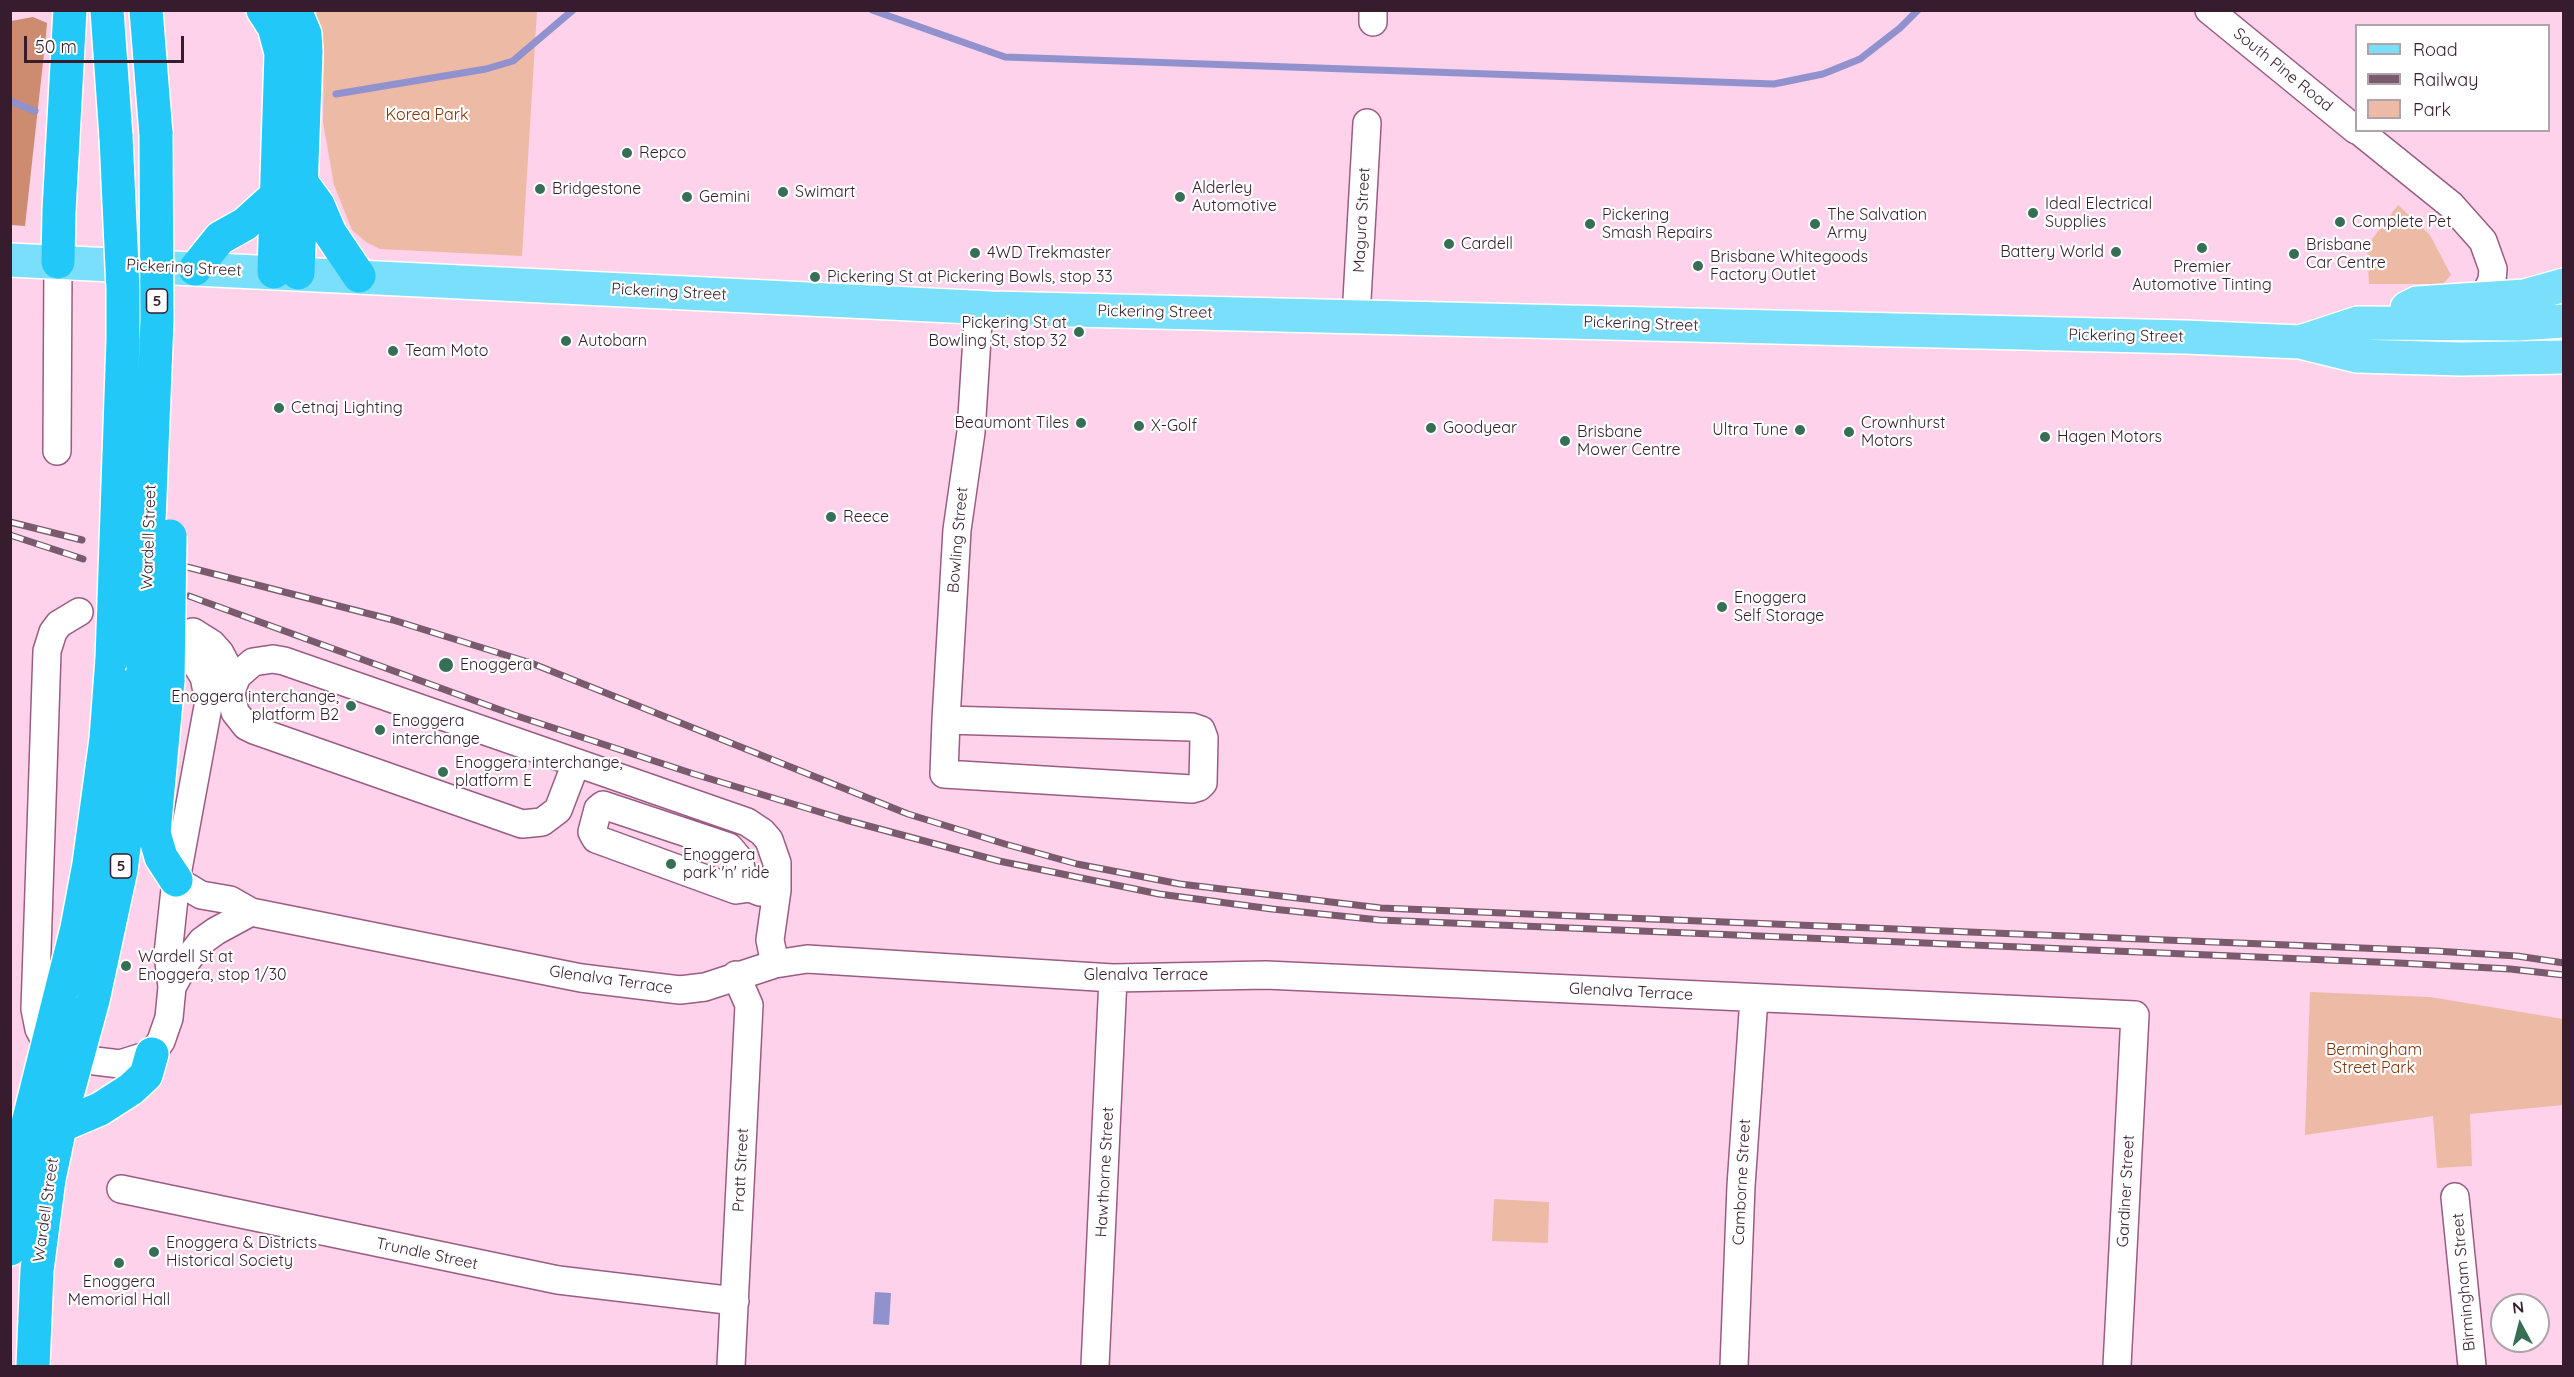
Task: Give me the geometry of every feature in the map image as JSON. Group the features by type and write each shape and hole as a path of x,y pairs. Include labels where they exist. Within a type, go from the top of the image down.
{"highway":[{"path":"58,262 70,10"},
{"path":"147,26 171,10"},
{"path":"263,10 274,27 281,53 289,189"},
{"path":"286,273 289,189 306,51 305,34 295,10"},
{"name":"Wardell Street","path":"10,1249 27,1127 77,928 89,864 106,739 112,659 123,330 116,137 108,11"},
{"name":"Wardell Street","path":"33,1366 42,1222 60,1126 108,935 121,870 138,742 156,676 170,537 168,492 151,467 157,320 156,134 147,26"},
{"path":"195,269 220,238 245,224 289,189"},
{"path":"289,189 318,205 330,233 359,276"},
{"path":"156,676 154,833 161,857 176,880"},
{"path":"60,1126 100,1109 131,1089 146,1075 152,1054"}],"main road":[{"name":"Pickering Street","path":"10,260 979,307 2300,342 2357,356 2461,359 2564,357"},
{"path":"2380,324 2417,303 2525,296 2564,285"},
{"name":"Pickering Street","path":"2300,342 2358,323 2518,324 2564,321"}],"street":[{"name":"South Pine Road","path":"2209,10 2355,128"},
{"name":"Magura Street","path":"1356,316 1367,123"},
{"name":"South Pine Road","path":"2360,132 2451,205 2482,241 2493,269 2492,280 2483,300"},
{"path":"57,451 58,262"},
{"name":"Bowling Street","path":"946,720 1192,727 1201,730 1204,738 1203,783 1192,789 944,774 946,720 957,530 971,432 979,307"},
{"path":"79,612 59,624 53,632 47,651 35,1009 39,1029 47,1044 78,1057 120,1064 152,1054 161,1041 166,1027 172,987 168,954 176,880 208,713 220,688 253,662 273,658 747,822 762,831 774,852 763,889 775,964"},
{"path":"190,642 198,666 220,688 231,694 235,712 246,726 522,824 542,822 558,810 576,763"},
{"path":"603,805 729,847 739,859 742,874 763,889 736,890 596,839 592,832 598,809 603,805"},
{"name":"Glenalva Terrace","path":"176,880 201,895 230,900 251,912 581,978 680,990 705,987 775,964 807,959 1113,978 1266,975 2135,1015"},
{"path":"172,987 185,963 202,941 251,912"},
{"name":"Pratt Street","path":"731,1366 749,1005 736,975"},
{"name":"Hawthorne Street","path":"1095,1366 1113,978"},
{"name":"Camborne Street","path":"1734,1366 1741,1186 1754,998"},
{"name":"Gardiner Street","path":"2117,1366 2135,1015"},
{"name":"Trundle Street","path":"121,1189 558,1280 735,1301"},
{"name":"Birmingham Street","path":"2455,1197 2472,1366"}],"green space":[{"name":"Korea Park","path":"316,11 537,11 522,256 380,249 366,242 352,230 334,185 323,122 324,55"},
{"path":"2398,205 2430,235 2451,275 2443,284 2369,284 2367,246"},
{"name":"Bermingham Street Park","path":"2310,992 2430,997 2563,1019 2563,1105 2470,1114 2472,1166 2437,1168 2433,1116 2305,1135"},
{"path":"1494,1199 1549,1202 1548,1243 1492,1241"}],"shaded area":[{"path":"33,17 47,23 46,35 25,226 11,225 11,21"}],"water":[{"path":"875,1292 891,1293 889,1325 873,1324"}],"waterway":[{"path":"336,94 486,69 513,61 573,10"},
{"path":"872,10 1005,57 1774,84 1823,74 1860,59 1900,28 1918,10"},
{"path":"10,101 35,111"}],"railway":[{"path":"10,522 82,540"},
{"path":"10,535 83,559"},
{"path":"187,567 393,620 531,663 908,814 1077,864 1180,884 1381,908 2435,951 2517,956 2564,963"},
{"path":"189,596 514,715 694,774 846,820 999,861 1159,894 1380,920 2399,963 2510,969 2564,975"}],"place":[{"name":"Repco","path":"627,153"},
{"name":"Bridgestone","path":"540,189"},
{"name":"Swimart","path":"783,192"},
{"name":"Gemini","path":"687,197"},
{"name":"Alderley Automotive","path":"1180,197"},
{"name":"Ideal Electrical Supplies","path":"2033,213"},
{"name":"Complete Pet","path":"2340,222"},
{"name":"Pickering Smash Repairs","path":"1590,224"},
{"name":"The Salvation Army","path":"1815,224"},
{"name":"Cardell","path":"1449,244"},
{"name":"Premier Automotive Tinting","path":"2202,248"},
{"name":"Battery World","path":"2116,252"},
{"name":"4WD Trekmaster","path":"975,253"},
{"name":"Brisbane Car Centre","path":"2294,254"},
{"name":"Brisbane Whitegoods Factory Outlet","path":"1698,266"},
{"name":"Pickering St at Pickering Bowls, stop 33","path":"815,277"},
{"name":"Pickering St at Bowling St, stop 32","path":"1079,332"},
{"name":"Autobarn","path":"566,341"},
{"name":"Team Moto","path":"393,351"},
{"name":"Cetnaj Lighting","path":"279,408"},
{"name":"Beaumont Tiles","path":"1081,423"},
{"name":"X-Golf","path":"1139,426"},
{"name":"Goodyear","path":"1431,428"},
{"name":"Ultra Tune","path":"1800,430"},
{"name":"Crownhurst Motors","path":"1849,432"},
{"name":"Hagen Motors","path":"2045,437"},
{"name":"Brisbane Mower Centre","path":"1565,441"},
{"name":"Reece","path":"831,517"},
{"name":"Enoggera Self Storage","path":"1722,607"},
{"name":"Enoggera","path":"446,665"},
{"name":"Enoggera interchange, platform B2","path":"351,706"},
{"name":"Enoggera interchange","path":"380,730"},
{"name":"Enoggera interchange, platform E","path":"443,772"},
{"name":"Enoggera park 'n' ride","path":"671,864"},
{"name":"Wardell St at Enoggera, stop 1/30","path":"126,966"},
{"name":"Enoggera & Districts Historical Society","path":"154,1252"},
{"name":"Enoggera Memorial Hall","path":"119,1263"}]}
